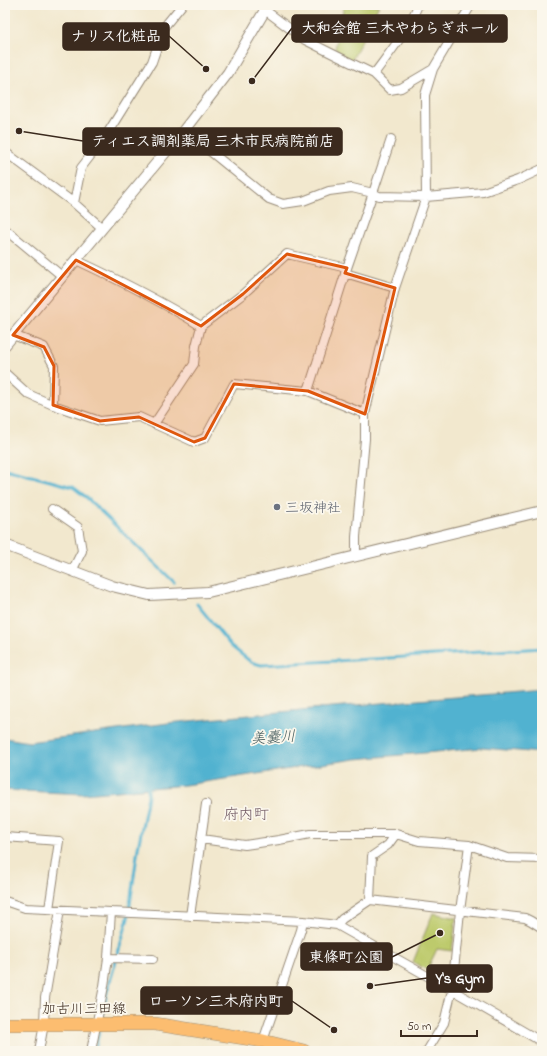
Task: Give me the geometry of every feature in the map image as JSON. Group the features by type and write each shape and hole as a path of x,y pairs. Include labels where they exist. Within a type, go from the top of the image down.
{"main road":[{"name":"加古川三田線","path":"5,1024 155,1024 263,1041 304,1051"}],"street":[{"path":"74,204 82,168 105,137 152,62 164,27 182,5"},
{"path":"374,74 401,38 413,18 418,5"},
{"path":"356,556 356,537 365,439 365,414 394,288 426,197 425,95 433,69 471,5"},
{"path":"5,345 184,130 228,72 266,8 305,40 374,74 390,90 401,88 433,69"},
{"path":"184,130 269,199 284,204 303,201 328,191 352,188 379,196 426,197 483,192 518,180 542,169"},
{"path":"308,391 346,270 390,139"},
{"path":"5,152 74,204 102,228"},
{"path":"5,229 62,276"},
{"path":"154,424 194,364 196,346 201,326 243,294 287,254 346,270 394,288"},
{"path":"76,260 117,279 201,326"},
{"path":"13,335 44,348 54,366 53,405"},
{"path":"5,373 28,394 53,405 100,422 139,417 194,442 204,438 234,384 308,391 365,414"},
{"path":"52,509 78,528 82,551 72,571"},
{"path":"5,545 112,586 149,595 193,593 208,592 542,512"},
{"path":"190,916 206,804"},
{"path":"201,839 245,846 310,834 396,834 419,841 469,845 507,858 542,859"},
{"path":"370,900 372,856 388,845 396,834"},
{"path":"5,837 60,841 49,909"},
{"path":"427,1051 444,1023 452,990 460,911 469,845"},
{"path":"337,925 342,919 370,900 525,918 542,928"},
{"path":"5,901 25,908 337,925 542,1042"},
{"path":"39,1051 44,1024 45,998 60,910"},
{"path":"91,1051 104,986 108,958 111,912"},
{"path":"263,1041 303,922"},
{"path":"108,958 153,959"}],"highlighted area":[{"path":"287,254 347,268 345,273 395,288 365,414 308,391 234,384 205,438 194,442 139,417 100,421 53,405 54,366 44,347 13,335 76,260 201,326 243,294"}],"green space":[{"path":"344,5 379,5 351,62 335,49"},
{"path":"433,913 456,918 452,951 437,949 427,970 413,962"}],"water":[{"name":"美嚢川","path":"542,690 542,753 482,748 355,759 185,785 83,794 5,790 5,738 29,742 168,723 332,707"}],"waterway":[{"path":"5,469 73,487 86,497 174,582"},
{"path":"197,604 231,646 251,662 261,665 542,648"},
{"path":"102,1020 107,992 128,918 138,848 148,796 148,785"},
{"path":"95,1051 100,1027"}],"place":[{"name":"ナリス化粧品","path":"206,69"},
{"name":"大和会館 三木やわらぎホール","path":"252,81"},
{"name":"ティエス調剤薬局 三木市民病院前店","path":"19,131"},
{"name":"三坂神社","path":"277,507"},
{"name":"東條町公園","path":"440,933"},
{"name":"Y's Gym","path":"370,986"},
{"name":"ローソン三木府内町","path":"334,1030"}],"district":[{"name":"府内町","path":"246,814"}]}
